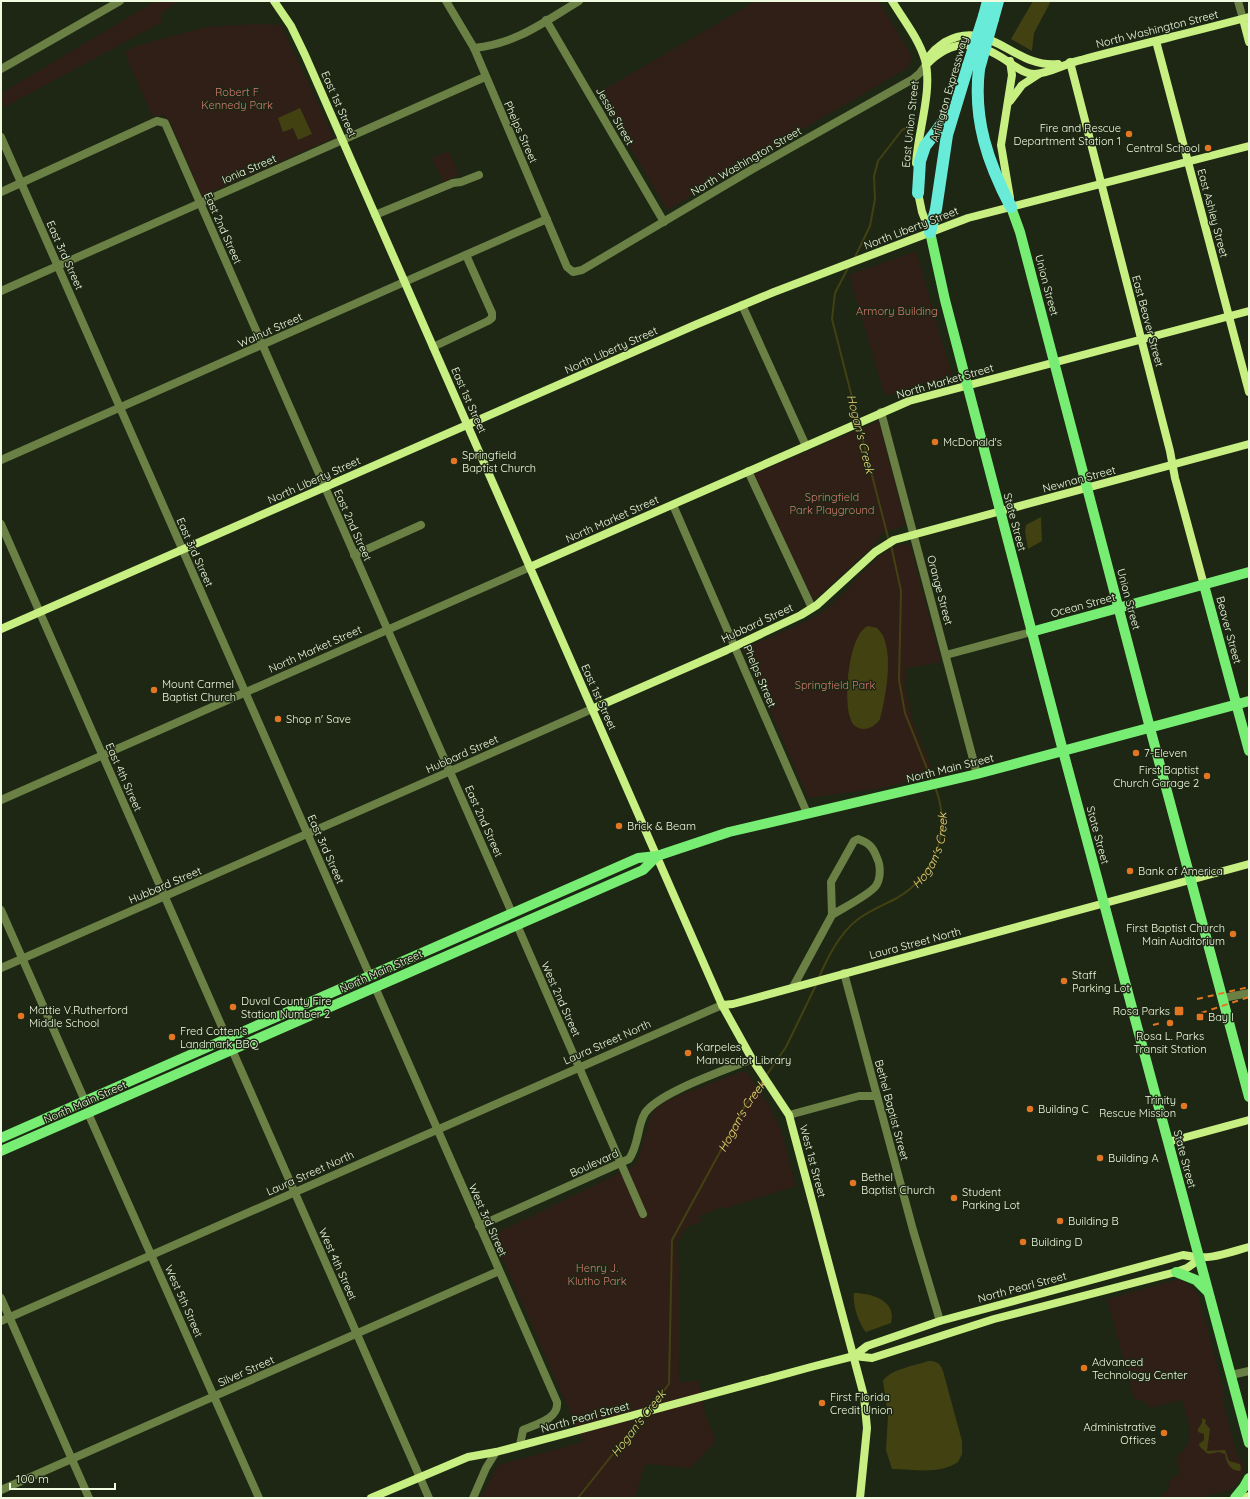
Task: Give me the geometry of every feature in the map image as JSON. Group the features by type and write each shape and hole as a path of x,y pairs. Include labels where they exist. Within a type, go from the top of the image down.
{"highway":[{"name":"Arlington Expressway","path":"988,1 988,18"},
{"name":"Arlington Expressway","path":"930,232 936,209 947,136 956,104 974,67 988,18 998,1"},
{"name":"Arlington Expressway","path":"974,67 984,143 992,167 1011,207"},
{"path":"918,193 920,162 924,146 956,104"}],"main road":[{"name":"Union Street","path":"1011,207 1018,226 1150,728 1249,1096"},
{"name":"State Street","path":"930,232 939,275 1031,632 1249,1443"},
{"name":"Ocean Street","path":"1031,632 1249,572"},
{"name":"Beaver Street","path":"1204,585 1249,751"},
{"name":"North Main Street","path":"1,1138 638,858 657,856 729,832 944,783 1249,701"},
{"name":"North Main Street","path":"1,1151 643,870 657,856"},
{"path":"1176,1272 1196,1280 1210,1295"},
{"path":"1234,1498 1244,1488 1249,1478"}],"street":[{"path":"1,69 120,1"},
{"name":"East 1st Street","path":"274,1 294,33 343,140 657,856"},
{"name":"Phelps Street","path":"446,1 474,48 485,77 567,267 573,272"},
{"path":"474,48 496,45 519,37 579,1"},
{"name":"East Union Street","path":"892,1 921,50 926,65 926,91 916,162 918,193 922,212 930,232"},
{"path":"1238,1 1246,18 1249,42"},
{"name":"North Washington Street","path":"573,272 582,270 915,77 926,65 945,49 964,44 985,49 1028,73 1043,72 1070,62 1246,18"},
{"name":"Jessie Street","path":"546,20 664,222"},
{"name":"North Washington Street","path":"926,65 929,56 934,49 961,35 982,35 1036,62 1051,64 1070,62"},
{"name":"East Ashley Street","path":"1156,40 1249,392"},
{"name":"Union Street","path":"1002,46 1011,64 1012,75 1009,106 1001,148 1011,207"},
{"name":"East Beaver Street","path":"1070,62 1204,585"},
{"name":"Union Street","path":"1009,106 1022,85 1043,72"},
{"name":"Ionia Street","path":"1,291 485,77"},
{"name":"East 2nd Street","path":"21,183 157,121 165,122 512,913"},
{"name":"East 3rd Street","path":"1,137 370,976"},
{"name":"North Liberty Street","path":"1,629 742,305 836,268 973,216 1249,146"},
{"path":"375,215 453,183 461,182 479,175"},
{"path":"1,192 21,183"},
{"name":"Walnut Street","path":"1,460 547,219"},
{"path":"433,347 492,318 492,313 466,255"},
{"path":"742,305 806,446"},
{"name":"North Market Street","path":"1,800 850,427 881,412 924,396 1249,311"},
{"name":"Orange Street","path":"881,412 977,774"},
{"name":"Newnan Street","path":"914,534 1249,444"},
{"path":"748,471 812,608"},
{"name":"Phelps Street","path":"673,505 808,813"},
{"name":"East 4th Street","path":"1,524 227,1039"},
{"path":"354,555 421,525"},
{"name":"Hubbard Street","path":"1,968 727,650 812,608 884,545 894,540 914,534"},
{"name":"Ocean Street","path":"946,654 1031,632"},
{"path":"793,987 832,915 832,882 854,841 858,839 864,841 873,847 880,864 879,877 875,887 832,915"},
{"name":"West 1st Street","path":"657,856 722,1004 752,1060 789,1115 864,1396 867,1428 860,1498"},
{"name":"Laura Street North","path":"1,1321 722,1004 733,1004 1249,864"},
{"path":"1,910 85,1101"},
{"name":"West 2nd Street","path":"517,925 643,1214"},
{"name":"Bethel Baptist Street","path":"844,973 876,1096 940,1321"},
{"name":"West 3rd Street","path":"375,987 557,1402 558,1410 554,1415 523,1430 520,1445"},
{"path":"1223,998 1249,993"},
{"name":"West 4th Street","path":"227,1039 429,1498"},
{"name":"Boulevard","path":"479,1226 621,1164 629,1159 633,1154 644,1115 651,1105 669,1094 752,1060"},
{"path":"789,1115 859,1096 876,1096"},
{"name":"West 5th Street","path":"88,1113 259,1498"},
{"path":"1168,1142 1249,1120"},
{"name":"North Pearl Street","path":"854,1356 867,1346 940,1321 1182,1255 1200,1259 1210,1258 1249,1247"},
{"name":"North Pearl Street","path":"371,1498 459,1459 496,1452 619,1420 854,1356 872,1358 994,1319 1176,1272 1187,1268 1200,1259"},
{"name":"Silver Street","path":"1,1490 500,1271"},
{"path":"1,1298 89,1498"},
{"path":"1231,1375 1249,1371"},
{"path":"473,1498 486,1468 496,1452"},
{"path":"1243,1498 1249,1496"}],"green space":[{"path":"156,1 178,1 162,13 162,22 3,108 1,93"},
{"path":"756,1 879,1 912,57 909,67 667,210 598,93"},
{"name":"Robert F Kennedy Park","path":"256,24 281,25 334,138 202,196 170,122 164,115 153,117 124,52 139,45 206,27"},
{"path":"449,151 459,175 443,182 432,158"},
{"name":"Armory Building","path":"916,251 952,375 885,396 849,275"},
{"name":"Springfield Park Playground","path":"879,421 905,523 903,526 883,533 871,548 813,600 754,474"},
{"name":"Springfield Park","path":"907,543 911,547 941,662 905,669 906,690 913,722 934,774 883,788 808,798 743,649 791,629 818,615 830,607 870,564 881,555 893,548"},
{"name":"Henry J. Klutho Park","path":"740,1072 747,1072 769,1105 781,1130 796,1186 727,1208 722,1207 700,1216 701,1222 687,1227 677,1243 680,1289 679,1382 699,1381 705,1413 716,1441 691,1468 645,1464 635,1498 481,1498 498,1465 583,1442 497,1246 496,1235 503,1230 636,1165 652,1113 665,1101"},
{"path":"1180,1279 1193,1288 1199,1297 1224,1390 1224,1406 1237,1455 1243,1464 1244,1471 1234,1488 1229,1490 1200,1498 1158,1498 1168,1491 1170,1480 1180,1474 1176,1457 1183,1451 1190,1438 1189,1424 1182,1400 1151,1408 1145,1402 1134,1398 1107,1299"}],"shaded area":[{"path":"1033,1 1051,1 1034,33 1032,51 1011,39"},
{"path":"300,108 312,134 298,140 293,128 283,132 278,118"},
{"path":"1041,517 1042,541 1028,549 1025,531 1026,525"},
{"path":"868,626 877,628 883,636 888,658 888,671 885,698 880,719 873,726 864,729 855,726 852,722 848,708 847,696 849,668 852,654 856,641 861,632"},
{"path":"854,1293 861,1293 875,1297 887,1304 892,1315 891,1323 866,1332 863,1329 857,1314 854,1302"},
{"path":"928,1361 938,1363 943,1371 962,1441 962,1454 958,1462 943,1469 892,1469 886,1450 888,1416 883,1381 886,1377 903,1368"},
{"path":"1202,1418 1206,1420 1205,1423 1210,1429 1207,1451 1225,1450 1229,1461 1240,1464 1240,1471 1237,1471 1229,1466 1225,1454 1219,1452 1208,1454 1200,1447 1199,1444 1204,1440 1204,1434 1198,1432 1198,1429 1202,1423"}],"waterway":[{"name":"Hogan's Creek","path":"854,259 870,226 875,199 874,176 878,161 902,130 912,128"},
{"name":"Hogan's Creek","path":"849,266 835,293 832,319 858,421"},
{"name":"Hogan's Creek","path":"859,425 889,541"},
{"name":"Hogan's Creek","path":"891,545 901,591 899,680 905,713 932,781"},
{"name":"Hogan's Creek","path":"819,977 839,939 845,932 857,920 867,913 897,898 911,888 922,877 931,864 941,835 942,819 940,803 935,787"},
{"name":"Hogan's Creek","path":"766,1076 786,1047 816,985"},
{"name":"Hogan's Creek","path":"650,1408 669,1384 672,1240 746,1104 763,1081"},
{"name":"Hogan's Creek","path":"578,1498 643,1416"}],"railway":[{"path":"1197,999 1249,987"},
{"path":"1201,1013 1249,997"},
{"path":"1150,1012 1158,1010"},
{"path":"1153,1025 1161,1023"}],"place":[{"name":"Fire and Rescue Department Station 1","path":"1129,134"},
{"name":"Central School","path":"1208,148"},
{"name":"McDonald's","path":"935,442"},
{"name":"Springfield Baptist Church","path":"454,461"},
{"name":"Mount Carmel Baptist Church","path":"154,690"},
{"name":"Shop n' Save","path":"278,719"},
{"name":"7-Eleven","path":"1136,753"},
{"name":"First Baptist Church Garage 2","path":"1207,776"},
{"name":"Brick & Beam","path":"619,826"},
{"name":"Bank of America","path":"1130,871"},
{"name":"First Baptist Church Main Auditorium","path":"1233,934"},
{"name":"Staff Parking Lot","path":"1064,981"},
{"name":"Duval County Fire Station Number 2","path":"233,1007"},
{"name":"Rosa Parks","path":"1179,1011"},
{"name":"Mattie V.Rutherford Middle School","path":"21,1016"},
{"name":"Bay I","path":"1200,1017"},
{"name":"Rosa L. Parks Transit Station","path":"1170,1023"},
{"name":"Fred Cotten's Landmark BBQ","path":"172,1037"},
{"name":"Karpeles Manuscript Library","path":"688,1053"},
{"name":"Trinity Rescue Mission","path":"1184,1106"},
{"name":"Building C","path":"1030,1109"},
{"name":"Building A","path":"1100,1158"},
{"name":"Bethel Baptist Church","path":"853,1183"},
{"name":"Student Parking Lot","path":"954,1198"},
{"name":"Building B","path":"1060,1221"},
{"name":"Building D","path":"1023,1242"},
{"name":"Advanced Technology Center","path":"1084,1368"},
{"name":"First Florida Credit Union","path":"822,1403"},
{"name":"Administrative Offices","path":"1164,1433"}]}
